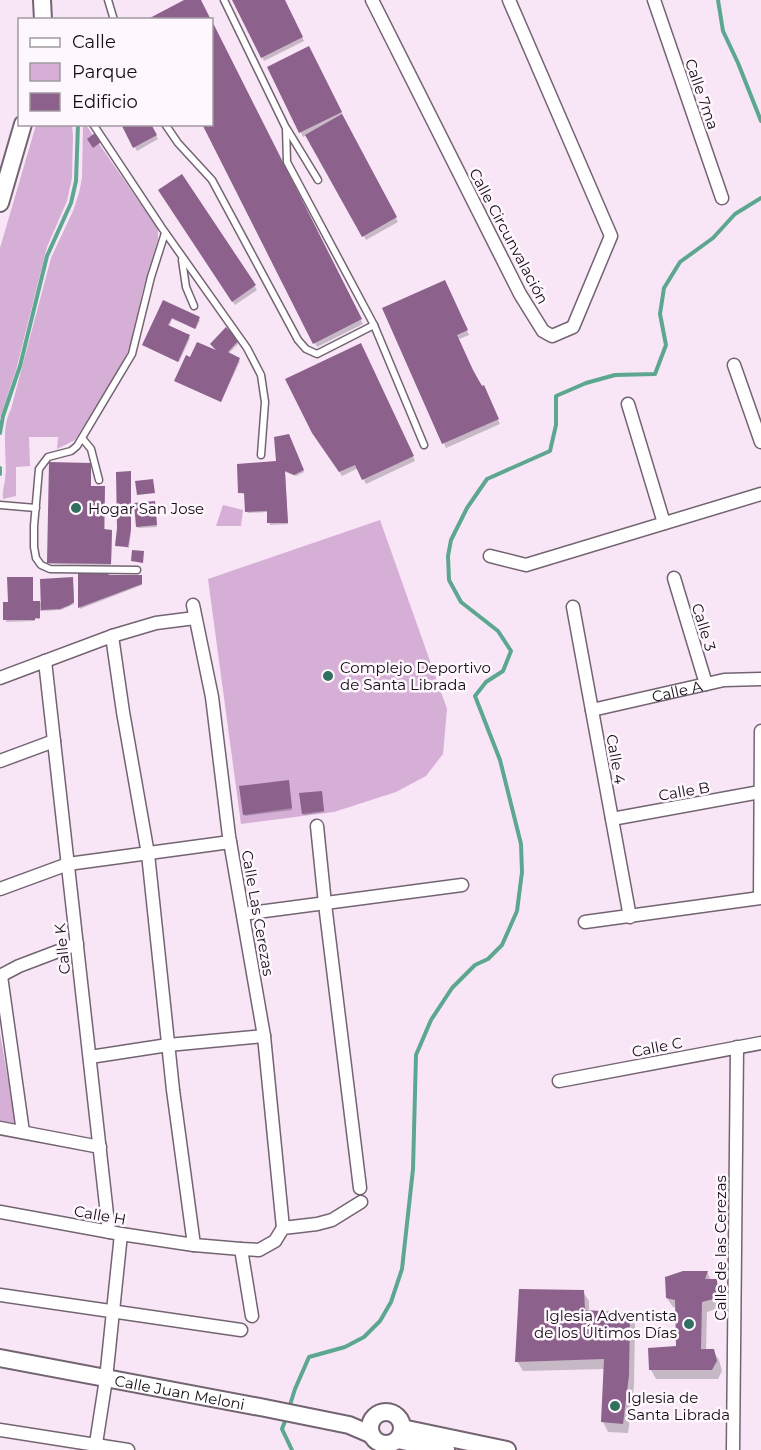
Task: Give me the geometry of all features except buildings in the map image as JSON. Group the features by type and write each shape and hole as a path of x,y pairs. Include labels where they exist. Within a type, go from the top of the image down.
{"main road":[{"path":"42,0 43,18"},
{"path":"0,202 22,126"},
{"name":"Calle Juan Meloni","path":"0,1358 366,1428"},
{"path":"388,1412 398,1418 400,1434 388,1445 382,1444 377,1442 366,1428 378,1414 388,1412"},
{"path":"400,1434 446,1450"},
{"path":"400,1434 507,1450"}],"street":[{"name":"Calle Circunvalación","path":"372,0 520,294 543,331 552,336 573,327 610,236 509,0"},
{"name":"Calle 7ma","path":"654,0 722,198"},
{"path":"734,365 761,442"},
{"path":"628,404 664,523"},
{"path":"490,556 526,565 761,494"},
{"name":"Calle 3","path":"674,578 706,684"},
{"name":"Calle Las Cerezas","path":"193,605 212,697 230,843 264,1036 283,1228"},
{"name":"Calle 4","path":"573,607 630,917"},
{"path":"0,678 112,636 156,623 195,618"},
{"path":"112,636 148,854 168,1045 194,1245"},
{"name":"Calle K","path":"45,662 100,1147 115,1233 113,1311 106,1379 95,1447"},
{"name":"Calle A","path":"592,710 724,680 761,679"},
{"path":"585,922 760,898 761,730"},
{"path":"0,761 54,741"},
{"name":"Calle B","path":"612,819 760,792"},
{"path":"317,825 360,1188"},
{"path":"0,889 68,864 230,843"},
{"path":"243,914 462,885"},
{"path":"24,1132 0,976 19,966 77,944"},
{"path":"90,1057 168,1045 264,1036"},
{"name":"Calle C","path":"559,1081 761,1043"},
{"name":"Calle de las Cerezas","path":"733,1450 737,1047"},
{"path":"0,1128 100,1147"},
{"path":"283,1228 332,1220 361,1202"},
{"name":"Calle H","path":"0,1212 115,1233 194,1245 241,1249 259,1250 275,1241 283,1228"},
{"path":"241,1249 252,1316"},
{"path":"0,1295 241,1330"},
{"path":"0,1430 95,1447 128,1450"}],"lane":[{"path":"108,0 113,18"},
{"path":"225,0 286,128 318,180"},
{"path":"94,126 165,233 247,348 261,375 265,402 261,455"},
{"path":"166,126 178,143 212,180 298,340 306,349 317,354 374,325"},
{"path":"286,128 287,162 374,325 424,445"},
{"path":"137,570 50,569 42,565 36,558 34,547 39,469 48,457 71,451 82,438 132,354 151,277 165,233"},
{"path":"181,256 186,287 194,306"},
{"path":"82,438 91,449 99,480"},
{"path":"3,505 36,508"}],"green space":[{"path":"36,126 72,126 72,178 67,201 47,247 16,370 0,418 0,248"},
{"path":"87,126 158,229 158,239 142,293 132,342 123,363 75,440 57,449 58,437 29,437 30,466 16,467 16,496 3,499 6,471 6,426 51,258 79,193 82,178 83,127"},
{"path":"223,505 243,510 241,526 216,526"},
{"name":"Complejo Deportivo de Santa Librada","path":"380,520 447,709 443,754 426,776 396,792 334,812 241,824 208,579"},
{"path":"0,1033 16,1126 0,1123"}],"waterway":[{"path":"718,0 723,31 761,121"},
{"path":"0,433 3,416 20,366 47,256 71,203 76,181 78,126"},
{"path":"289,1408 309,1357 345,1347 364,1337 380,1321 391,1302 402,1269 413,1169 416,1055 431,1020 452,988 475,965 488,959 502,945 517,911 522,872 521,844 500,760 475,696 486,682 503,671 511,651 498,631 461,602 449,580 448,556 451,540 467,508 487,479 550,451 556,425 556,396 586,383 615,375 655,374 666,345 660,314 664,288 680,262 713,238 735,214 761,198"},
{"path":"0,468 0,474"},
{"path":"287,1416 282,1429 292,1450"}],"place":[{"name":"Hogar San Jose","path":"76,508"},
{"name":"Complejo Deportivo de Santa Librada","path":"328,676"},
{"name":"Iglesia Adventista de los Últimos Días","path":"689,1324"},
{"name":"Iglesia de Santa Librada","path":"615,1406"}]}
